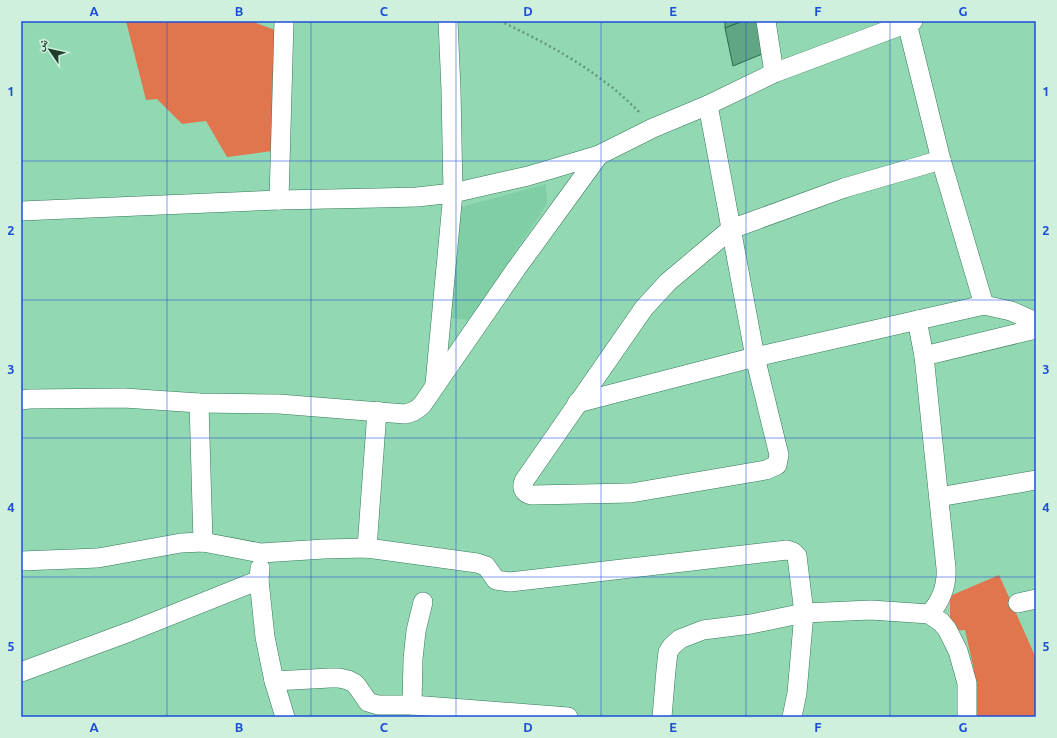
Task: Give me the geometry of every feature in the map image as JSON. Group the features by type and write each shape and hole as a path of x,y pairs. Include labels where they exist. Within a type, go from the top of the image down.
{"street":[{"path":"279,200 284,21"},
{"path":"435,385 452,193 451,90 448,21"},
{"path":"766,21 774,72"},
{"path":"21,212 279,200 386,198 452,193 528,176 599,155 653,128 708,105 774,72 910,22 940,160 984,305"},
{"path":"708,105 731,228 755,357 779,456 777,465 766,470 631,493 528,494 522,485 524,481 644,308 668,282 731,228 844,188 940,160"},
{"path":"21,400 124,398 199,403 279,404 405,414 414,411 422,405 516,269 599,155"},
{"path":"577,403 755,357 984,305 1011,310 1036,322"},
{"path":"916,320 924,356 946,568 946,576 941,598 929,614"},
{"path":"924,356 1036,328"},
{"path":"199,403 203,542"},
{"path":"367,548 377,412"},
{"path":"939,497 1036,480"},
{"path":"21,561 98,558 181,543 203,542 261,553 367,548 478,563 486,566 496,580 510,582 787,550 793,552 797,556 804,613 797,693 792,717"},
{"path":"261,553 259,580 265,637 274,681 285,717"},
{"path":"21,672 129,632 259,580"},
{"path":"412,705 413,659 416,631 423,602"},
{"path":"662,717 668,652 680,639 703,630 751,624 804,613 872,610 929,614 941,622 947,629 958,651 967,683 967,717"},
{"path":"274,681 339,678 348,680 354,683 365,699 371,704 378,705 412,705 568,717"}],"path":[{"path":"500,21 533,36 584,66 628,101 653,128"}],"shaded area":[{"path":"126,21 251,21 275,30 272,151 227,157 206,121 182,124 157,99 146,100"},
{"path":"546,184 547,204 470,320 449,318 461,207"},
{"path":"999,575 1036,658 1036,717 975,717 974,670 965,630 950,631 950,596"}],"building":[{"path":"725,21 743,21 725,28"},
{"path":"743,21 760,21 767,52 733,66 725,28"}]}
